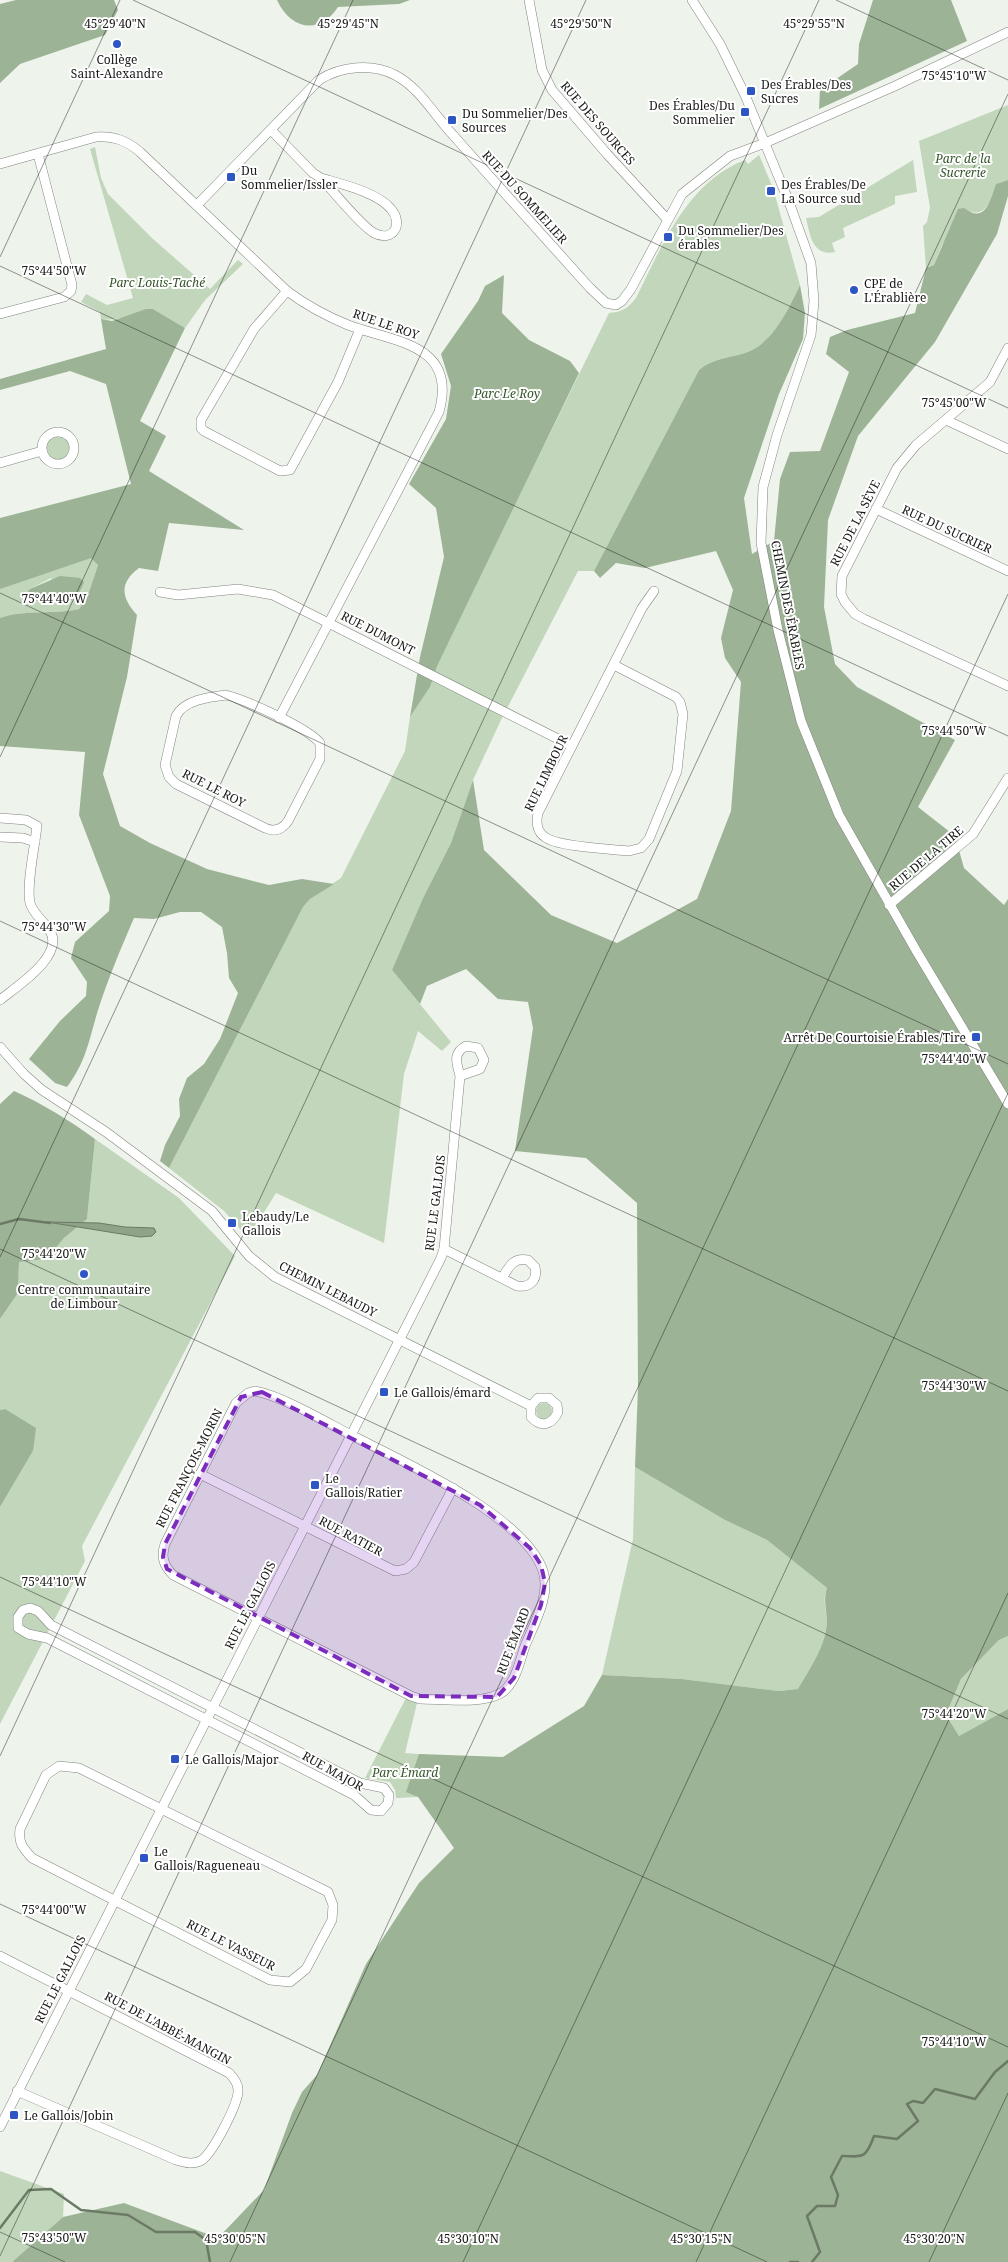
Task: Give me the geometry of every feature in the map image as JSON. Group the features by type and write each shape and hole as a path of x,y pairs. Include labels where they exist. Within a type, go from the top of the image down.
{"street":[{"name":"RUE DES SOURCES","path":"529,0 542,70 552,90 607,154 668,218"},
{"name":"CHEMIN DES ÉRABLES","path":"692,0 720,44 734,73 789,202 810,263 814,301 811,335 777,435 763,487 761,543 778,630 801,721 839,815 889,905 1008,1104"},
{"name":"RUE DU SOMMELIER","path":"197,205 271,130 308,89 327,75 361,68 381,70 396,75 412,86 599,297 610,305 618,304 626,297 682,194 730,156 765,143 895,86 1008,32"},
{"path":"271,130 313,173 321,178 370,230 381,236 386,236 395,229 397,223 396,216 382,201 342,184 321,178"},
{"name":"RUE LE ROY","path":"0,164 96,137 120,139 132,145 287,291 328,316 360,329 406,343 427,354 441,378 442,396 434,421 279,718"},
{"path":"0,314 64,297 71,291 72,285 38,154"},
{"path":"287,291 254,329 201,420 201,428 204,431 241,452 280,471 290,470 338,382 360,329"},
{"name":"RUE DE LA SÈVE","path":"1008,348 990,382 916,445 901,461 842,576 841,594 849,608 864,619 1008,686"},
{"path":"946,420 1008,450"},
{"path":"0,463 42,451"},
{"name":"RUE DU SUCRIER","path":"876,509 1008,571"},
{"name":"RUE DUMONT","path":"160,592 178,595 225,589 256,591 278,597 572,746"},
{"name":"RUE LIMBOUR","path":"614,665 671,694 680,702 683,708 677,771 649,839 641,848 630,851 558,842 544,837 540,832 536,819 642,608 654,592"},
{"name":"RUE LE ROY","path":"226,695 279,718 313,737 320,743 322,748 320,759 288,822 280,829 270,830 176,784 166,772 165,765 176,716 179,710 188,704 226,695"},
{"name":"RUE DE LA TIRE","path":"889,905 973,834 1008,778"},
{"path":"0,818 26,820 37,826 30,902 53,938 52,950 46,961 0,1000"},
{"path":"0,837 24,838 35,842"},
{"name":"CHEMIN LEBAUDY","path":"0,1047 24,1074 42,1090 106,1132 212,1211 249,1256 270,1274 531,1406"},
{"name":"RUE LE GALLOIS","path":"0,2127 304,1525 400,1340 444,1249 460,1076"},
{"path":"444,1249 502,1278"},
{"name":"RUE FRANÇOIS-MORIN","path":"258,1617 173,1574 164,1564 163,1551 165,1544 236,1403 248,1393 262,1392 351,1435"},
{"name":"RUE ÉMARD","path":"258,1617 420,1699 489,1699 497,1697 507,1689 514,1678 545,1593 544,1573 530,1548 480,1505 453,1488 351,1435"},
{"name":"RUE RATIER","path":"200,1474 388,1569 400,1571 411,1566 414,1562 453,1488"},
{"name":"RUE MAJOR","path":"35,1609 51,1625 360,1783 384,1788 389,1795 388,1804 380,1811 371,1810 354,1795 206,1718 47,1638 23,1632 18,1628 18,1617 23,1610 35,1609"},
{"path":"114,1899 32,1858 21,1846 19,1838 20,1829 46,1775 59,1766 79,1768 161,1808"},
{"name":"RUE LE VASSEUR","path":"114,1899 270,1980 280,1982 290,1982 306,1969 332,1920 333,1905 328,1892 161,1808"},
{"path":"0,1956 68,1990"},
{"name":"RUE DE L'ABBÉ-MANGIN","path":"17,2092 176,2160 191,2164 202,2160 210,2153 236,2102 238,2090 236,2080 229,2073 68,1990"}],"highlighted area":[{"path":"262,1392 480,1505 530,1548 541,1565 545,1583 541,1605 514,1678 497,1697 411,1696 167,1569 163,1557 165,1544 241,1397"}],"green space":[{"path":"16,0 114,0 118,10 105,35 20,64 0,83 0,4"},
{"path":"277,0 410,0 399,4 338,7 322,22 314,25 305,25 297,23 289,17"},
{"path":"873,0 951,0 967,41 819,109 820,90 858,64 859,44"},
{"name":"Parc de la Sucrerie","path":"1008,105 1008,180 996,184 985,209 980,212 968,211 942,245 934,265 926,268 923,226 927,222 930,208 919,141"},
{"name":"Parc Louis-Taché","path":"95,147 101,178 108,194 153,239 210,289 238,260 243,264 205,300 185,328 153,309 120,318 101,319 100,312 81,302 86,294 107,305 133,298 90,149"},
{"path":"759,155 773,188 800,285 779,325 755,349 715,361 699,370 594,571 578,571 501,720 473,780 451,843 423,898 392,970 451,1042 442,1051 418,1031 404,1074 384,1243 276,1193 248,1238 224,1211 169,1168 303,907 310,899 341,878 405,751 410,717 430,687 436,666 609,313 624,309 636,298 667,237 692,200 707,184 725,170 745,160 748,164"},
{"path":"913,160 917,192 895,196 895,204 843,228 845,237 832,243 835,252 827,253 817,248 813,243 806,218 819,217"},
{"path":"1008,180 1008,196 997,234 935,342 858,436 828,520 824,607 835,664 857,687 955,740 918,807 955,836 964,868 1004,905 1008,899 1008,1636 999,1640 961,1679 946,1715 959,1736 1008,1709 1008,2262 12,2262 63,2217 124,2203 218,2238 264,2190 292,2113 302,2092 317,2075 366,1964 419,1883 454,1848 418,1797 406,1792 419,1754 503,1757 584,1706 602,1675 682,1679 779,1691 798,1689 818,1653 827,1625 825,1598 827,1588 767,1540 725,1520 635,1467 638,1387 637,1203 586,1158 515,1151 533,1028 528,1002 498,999 466,969 427,986 420,1004 392,970 423,898 451,843 473,780 484,850 551,915 617,943 697,899 731,811 741,682 725,658 721,638 733,590 716,551 645,568 616,563 600,578 594,571 699,370 715,361 755,349 779,325 800,285 805,313 803,339 779,394 744,498 752,554 774,541 780,479 790,452 820,451 849,372 826,354 830,337 847,330 915,313 926,268 934,265 958,209 964,208 972,212 983,212 996,184"},
{"name":"Parc Le Roy","path":"504,275 502,313 529,340 570,361 579,373 437,666 430,687 410,717 420,657 444,557 436,508 409,484 446,419 451,386 441,354 478,301 485,286"},
{"path":"146,309 153,309 185,328 140,421 166,436 149,471 244,530 169,523 158,571 139,568 125,585 125,596 137,615 127,677 103,774 120,826 150,843 207,869 269,885 302,879 334,884 310,899 303,907 169,1168 160,1161 165,1145 180,1116 179,1099 187,1078 204,1064 220,1039 238,993 229,978 222,927 201,912 180,912 154,919 134,918 106,987 79,1069 67,1087 55,1083 29,1059 60,1021 86,996 87,982 71,958 75,942 109,911 110,896 79,815 85,752 0,746 0,618 9,615 79,609 87,598 98,565 91,558 0,589 0,518 131,484 106,384 70,371 0,390 0,379 106,349 101,319 112,321"},
{"path":"58,437 66,440 69,448 66,456 58,459 50,456 47,448 50,440"},
{"path":"91,557 98,565 87,598 79,609 9,615 0,618 0,589","holes":["51,578 58,603 49,598 30,597 30,589"]},
{"path":"60,576 80,578 84,582 80,592 69,601 62,602 30,597 27,593 30,589"},
{"path":"14,1091 56,1113 95,1139 87,1219 64,1238 46,1259 19,1262 18,1293 0,1319 0,1104"},
{"path":"95,1139 179,1198 235,1256 82,1546 85,1561 0,1724 0,1507 33,1451 5,1409 0,1410 0,1319 18,1293 19,1262 46,1259 64,1238 87,1219"},
{"path":"544,1403 552,1411 544,1419 536,1411"},
{"path":"5,1409 36,1428 33,1451 0,1507 0,1410"},
{"path":"635,1467 725,1520 767,1540 827,1588 825,1598 827,1625 822,1645 798,1689 779,1691 682,1679 602,1675 633,1539"},
{"path":"1008,1636 1008,1709 959,1736 946,1715 961,1679 999,1640"},
{"name":"Parc Émard","path":"406,1698 417,1703 405,1753 429,1755 417,1797 396,1798 395,1790 390,1782 365,1778"},
{"path":"0,2171 64,2194 63,2217 12,2262 0,2262"}],"shaded area":[{"path":"47,1222 99,1223 125,1227 154,1228 156,1232 152,1236 140,1237"}],"waterway":[{"path":"0,1224 19,1219 50,1223"},
{"path":"812,2262 820,2252 807,2216 817,2206 835,2206 838,2195 831,2177 842,2156 863,2155 869,2149 874,2136 897,2139 918,2121 907,2104 913,2101 923,2103 935,2089 975,2099 995,2072 1008,2061"},
{"path":"0,2228 29,2190 51,2189 81,2210 128,2215 156,2232 195,2232 206,2240 210,2262"},
{"path":"790,2262 798,2262"}],"place":[{"name":"Collège Saint-Alexandre","path":"117,44"},
{"name":"Des Érables/Des Sucres","path":"751,91"},
{"name":"Des Érables/Du Sommelier","path":"745,112"},
{"name":"Du Sommelier/Des Sources","path":"452,120"},
{"name":"Du Sommelier/Issler","path":"231,177"},
{"name":"Des Érables/De La Source sud","path":"771,191"},
{"name":"Du Sommelier/Des érables","path":"668,237"},
{"name":"CPE de L'Érablière","path":"854,290"},
{"name":"Arrêt De Courtoisie Érables/Tire","path":"976,1037"},
{"name":"Lebaudy/Le Gallois","path":"232,1223"},
{"name":"Centre communautaire de Limbour","path":"84,1274"},
{"name":"Le Gallois/émard","path":"384,1392"},
{"name":"Le Gallois/Ratier","path":"315,1485"},
{"name":"Le Gallois/Major","path":"175,1759"},
{"name":"Le Gallois/Ragueneau","path":"144,1858"},
{"name":"Le Gallois/Jobin","path":"14,2115"}]}
